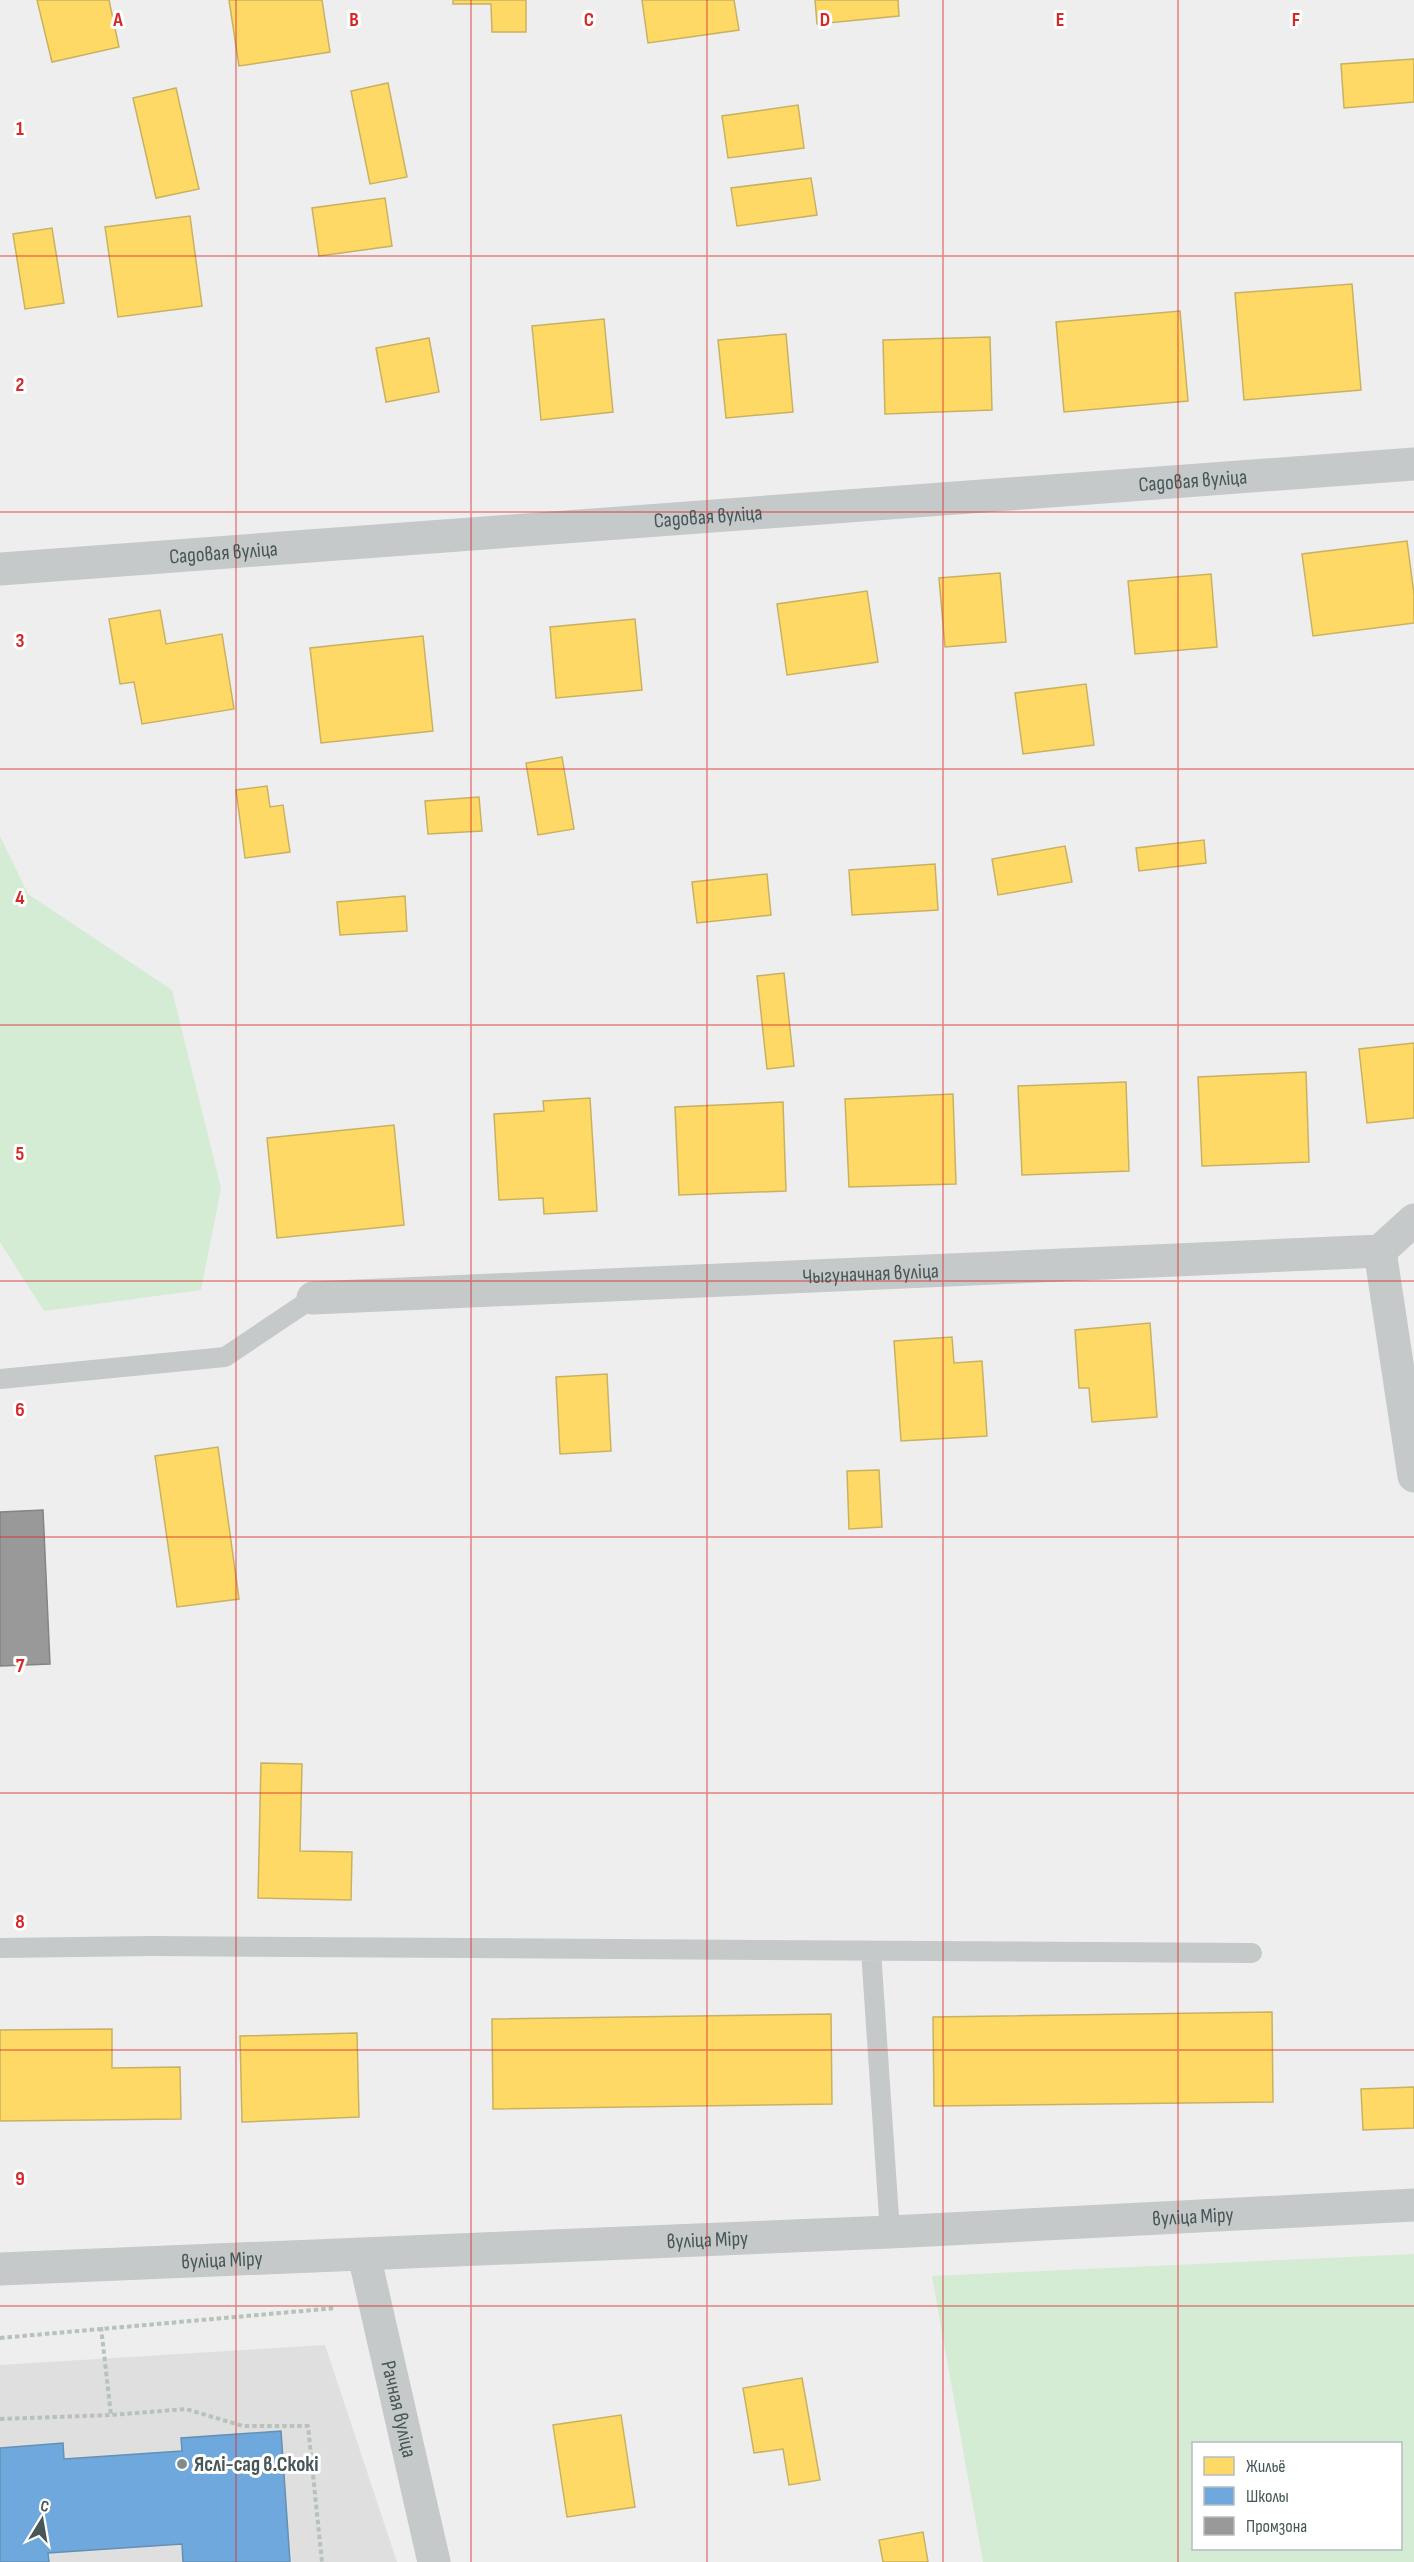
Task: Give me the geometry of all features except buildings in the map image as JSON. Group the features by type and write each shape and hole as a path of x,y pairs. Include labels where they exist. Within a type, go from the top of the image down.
{"street":[{"name":"Садовая вуліца","path":"0,569 1414,464"},
{"path":"1414,1220 1380,1251 1414,1476"},
{"name":"Чыгуначная вуліца","path":"313,1298 1380,1251"},
{"name":"вуліца Міру","path":"0,2270 890,2232 1414,2205"},
{"name":"Рачная вуліца","path":"364,2255 434,2562"}],"lane":[{"path":"0,1379 225,1357 313,1298"},
{"path":"0,1948 152,1946 1252,1953"},
{"path":"871,1952 890,2232"}],"path":[{"path":"101,2327 111,2415"},
{"path":"0,2418 111,2415 186,2409 243,2426 309,2426 322,2562"}],"shaded area":[{"name":"Яслі-сад в.Скокі","path":"325,2345 397,2562 0,2562 0,2365"}],"green space":[{"path":"0,836 28,894 172,990 221,1188 201,1290 44,1311 0,1242"},
{"path":"1414,2254 1414,2562 983,2562 932,2276"}],"place":[{"name":"Яслі-сад в.Скокі","path":"182,2464"}]}
